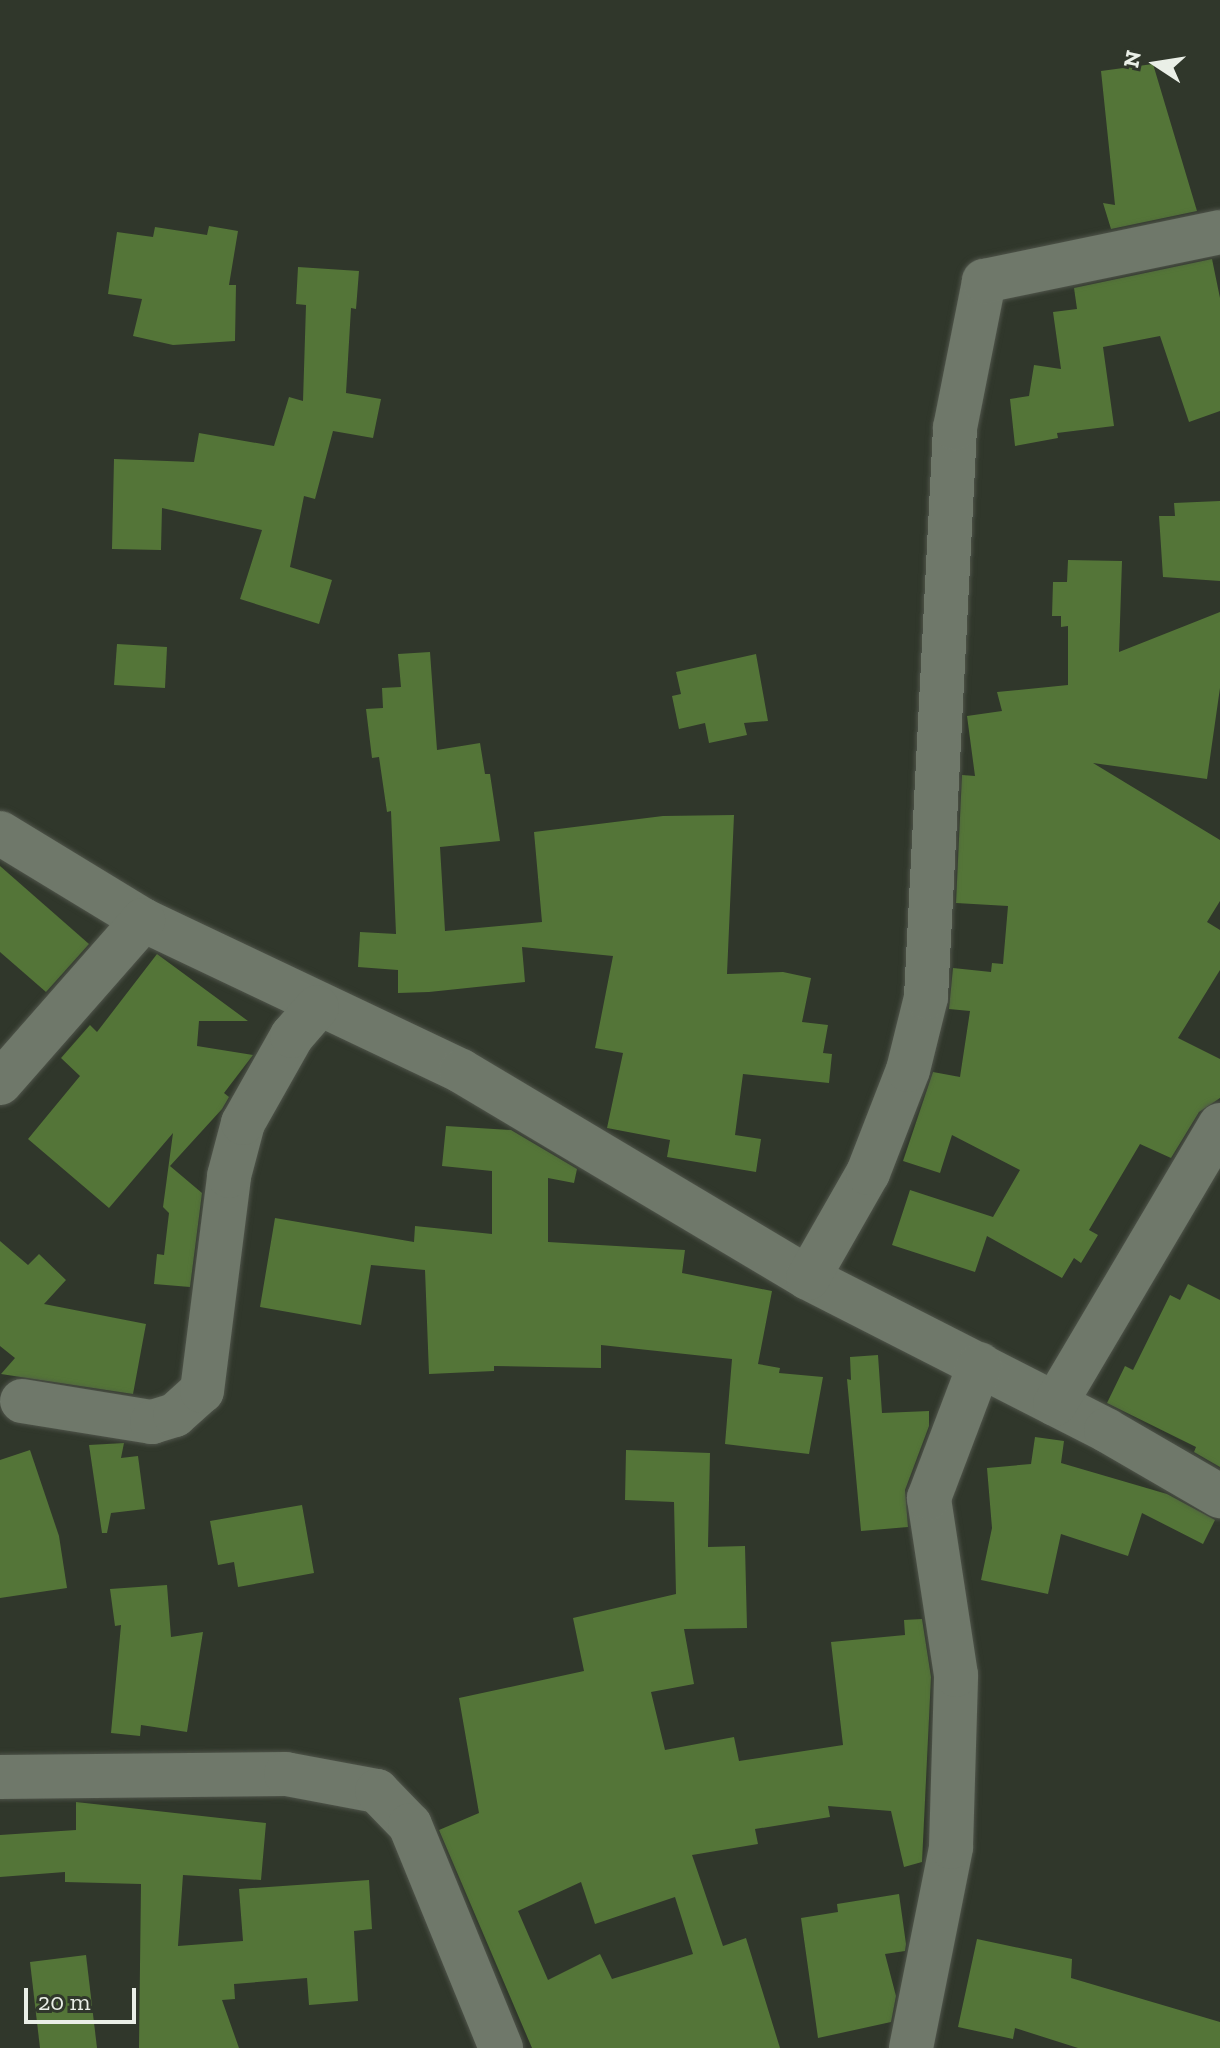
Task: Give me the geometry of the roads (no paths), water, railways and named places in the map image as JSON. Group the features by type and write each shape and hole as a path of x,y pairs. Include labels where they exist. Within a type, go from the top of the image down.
{"street":[{"path":"808,1278 868,1173 908,1070 926,997 955,428 984,281 1220,232"},
{"path":"0,833 143,920 317,1007 461,1071 808,1278 980,1364 1220,1496"},
{"path":"0,1083 143,920"},
{"path":"22,1401 152,1422 175,1415 202,1391 229,1176 243,1123 292,1036 317,1007"},
{"path":"1055,1404 1220,1125"},
{"path":"911,2048 951,1847 956,1675 929,1498 980,1364"},
{"path":"0,1777 286,1774 377,1791 410,1825 501,2048"}]}
